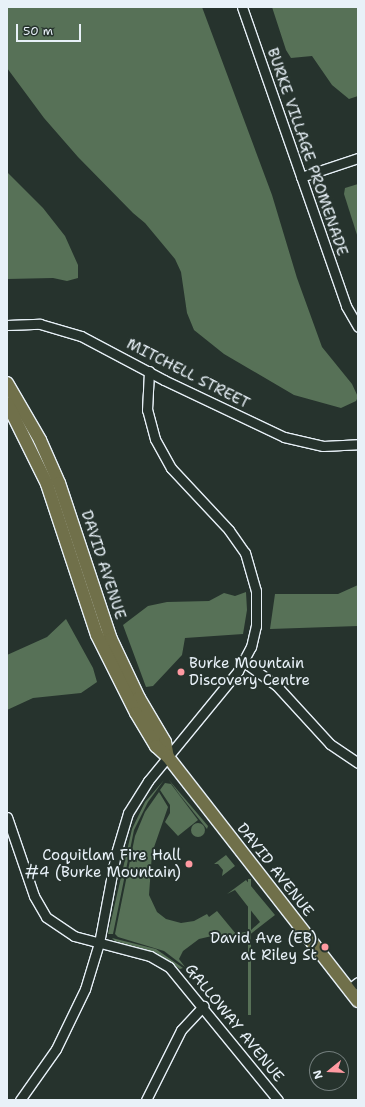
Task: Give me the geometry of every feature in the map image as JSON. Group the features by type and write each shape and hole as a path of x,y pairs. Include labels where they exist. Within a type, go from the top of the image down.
{"main road":[{"name":"DAVID AVENUE","path":"7,383 34,429 59,483 111,639 139,698 165,742 168,757"},
{"name":"DAVID AVENUE","path":"7,403 48,484 105,653 136,713 156,746 168,757 353,986 358,1001"}],"street":[{"name":"BURKE VILLAGE PROMENADE","path":"242,7 346,306 358,327"},
{"path":"301,177 358,158"},
{"name":"MITCHELL STREET","path":"7,326 40,324 68,331 284,437 323,446 358,444"},
{"path":"20,1100 46,1064 69,1024 86,984 99,943 124,825 140,792 244,662 252,642 257,620 257,595 252,572 245,554 232,534 174,471 159,448 147,410 149,371"},
{"path":"244,662 276,686 330,744 358,764"},
{"name":"GALLOWAY AVENUE","path":"7,818 32,892 42,911 65,932 99,943 142,954 163,963 175,971 278,1100"},
{"path":"146,1100 181,1030 203,1006"}],"green space":[{"path":"7,7 202,7 272,195 297,278 322,347 352,384 358,397 356,401 341,408 294,395 224,354 194,330 187,313 181,272 175,259 145,223 133,213 78,157 44,118 7,68"},
{"path":"272,7 358,7 358,96 349,99 332,85 312,56 291,58 286,50"},
{"path":"7,172 43,208 65,236 78,265 78,278 67,281 53,278 7,279"},
{"path":"358,184 358,238 344,194 345,188"},
{"path":"358,585 358,626 270,629 275,594 338,594"},
{"path":"246,592 247,610 243,634 185,638 182,655 153,686 146,687 123,625 148,606 167,602 209,601 224,593 235,596"},
{"path":"66,619 93,668 97,682 81,693 33,698 7,710 7,655 47,637"},
{"path":"164,780 148,802 134,830 113,934 108,934 132,829 145,802"},
{"path":"169,780 208,826 207,829 179,794"},
{"path":"165,783 171,784 198,820 178,836 165,822 170,813 170,805 160,790"},
{"path":"159,792 168,807 152,853 149,895 157,912 166,919 181,923 194,921 207,914 209,917 217,911 236,934 250,931 260,922 235,890 227,894 246,880 275,915 248,936 233,940 212,936 199,939 183,951 179,959 185,967 164,951 118,937 115,934 135,836 145,812"},
{"path":"198,823 203,825 205,830 203,835 198,837 193,835 191,830 193,825"},
{"path":"226,855 235,866 222,876 223,870 218,864 214,864"},
{"path":"248,879 251,879 251,1015 248,1015"},
{"path":"112,938 156,949 183,968 180,969 155,952 115,941"}],"place":[{"name":"Burke Mountain Discovery Centre","path":"181,672"},
{"name":"Coquitlam Fire Hall #4 (Burke Mountain)","path":"189,864"},
{"name":"David Ave (EB) at Riley St","path":"325,947"}]}
